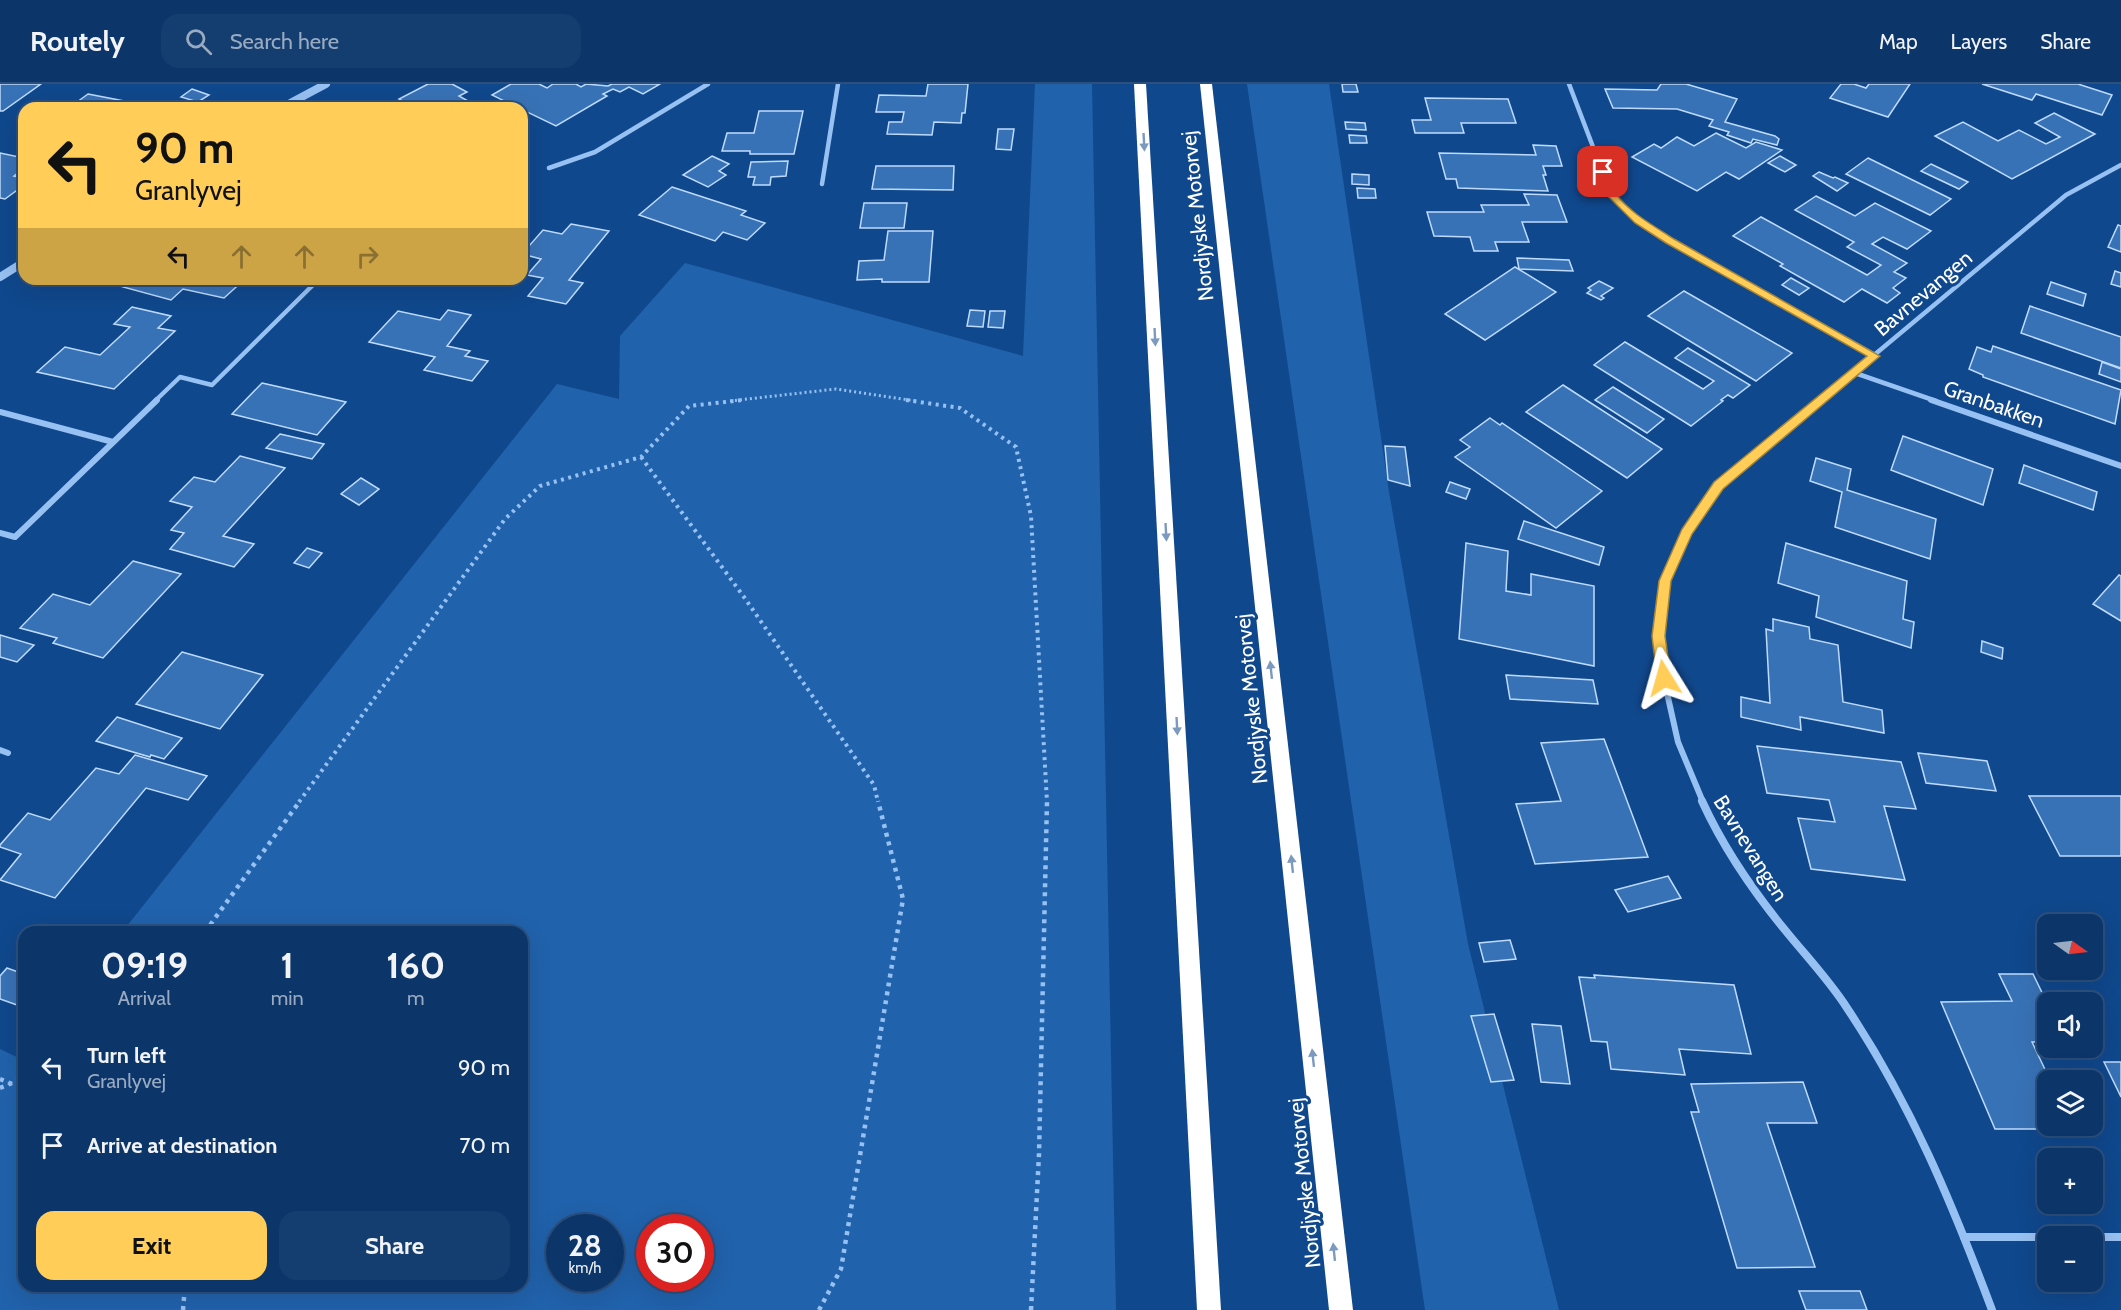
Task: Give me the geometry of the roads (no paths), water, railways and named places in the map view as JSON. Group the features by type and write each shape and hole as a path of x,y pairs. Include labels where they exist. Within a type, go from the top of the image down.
{"highway":[{"path":"1140,84 1209,1310"},
{"name":"Nordjyske Motorvej","path":"1206,84 1341,1310"}],"street":[{"path":"292,102 326,84"},
{"path":"549,168 595,152 708,84"},
{"path":"822,184 838,84"},
{"path":"1569,84 1611,194 1639,220 1670,241 1875,356"},
{"name":"Bavnevangen","path":"1992,1310 1925,1146 1886,1070 1834,989 1776,919 1719,834 1686,768 1667,699 1658,636 1665,581 1686,533 1719,485 2066,195 2121,165"},
{"path":"0,277 18,266"},
{"path":"0,533 15,537 180,377 212,385 313,285"},
{"name":"Granbakken","path":"1855,373 2121,466"},
{"path":"0,412 113,442"},
{"path":"0,750 8,753"},
{"path":"1964,1237 2037,1237"},
{"path":"2103,1237 2121,1238"}]}
